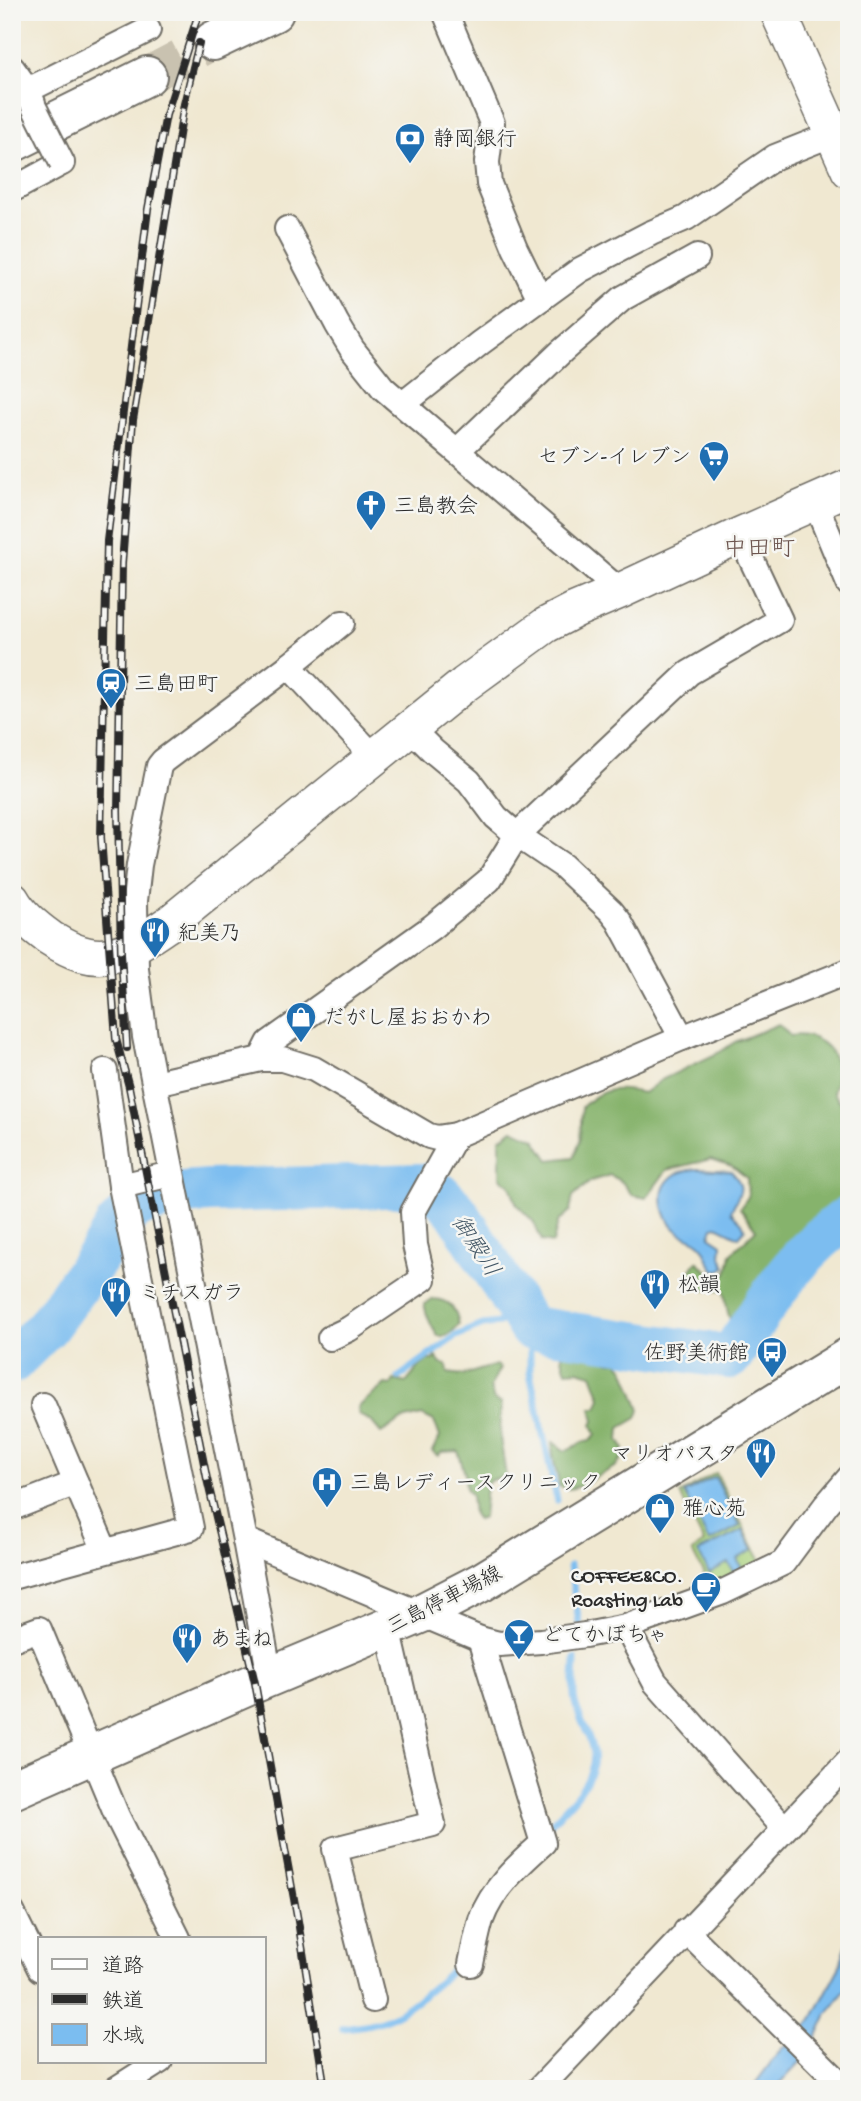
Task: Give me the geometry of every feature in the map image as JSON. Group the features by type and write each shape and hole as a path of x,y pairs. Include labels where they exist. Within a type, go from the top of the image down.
{"main road":[{"path":"213,41 274,12"},
{"path":"12,143 147,76"},
{"name":"三島停車場線","path":"12,1790 404,1621 482,1582 849,1357"}],"street":[{"path":"445,12 492,123 487,162 489,184 515,248 540,299"},
{"path":"778,12 841,133 849,170"},
{"path":"25,98 148,30"},
{"path":"12,68 25,98 62,163 12,190"},
{"path":"402,404 540,299 600,259 686,218 775,157 841,133"},
{"path":"287,229 352,349 383,388 620,591"},
{"path":"457,451 562,351 623,298 696,257"},
{"path":"13,909 75,954 93,958 121,953 174,920 466,684 546,625 849,486"},
{"path":"815,502 849,584"},
{"path":"261,1059 269,1042 432,927 489,880 517,835 689,673 779,620 740,535"},
{"path":"270,1677 141,1012 135,901 159,766 342,623"},
{"path":"289,666 375,758"},
{"path":"411,729 469,781 496,817 517,835 563,866 611,911 619,921 682,1038"},
{"path":"155,1083 261,1059 282,1059 313,1069 429,1136 438,1138 456,1135 682,1038 849,971"},
{"path":"12,1577 191,1528 121,1186 104,1071"},
{"path":"330,1338 349,1329 423,1279 415,1245 413,1212 456,1135"},
{"path":"121,1186 172,1177"},
{"path":"43,1405 105,1551"},
{"path":"245,1540 404,1621 499,1644 541,1642 626,1627 723,1592 783,1563 849,1478"},
{"path":"12,1508 76,1483"},
{"path":"373,2000 335,1849 433,1824 404,1621"},
{"path":"626,1627 655,1682 784,1828"},
{"path":"12,1639 38,1629 102,1783 177,1937"},
{"path":"471,1964 482,1920 493,1896 543,1843 480,1639"},
{"path":"538,2089 849,1761"},
{"path":"12,1912 19,1943 38,1967"},
{"path":"686,1931 839,2082"},
{"path":"116,2089 158,2062"}],"green space":[{"path":"779,1024 790,1036 815,1039 832,1054 837,1071 833,1093 849,1112 849,1208 829,1226 811,1233 751,1312 738,1311 730,1319 724,1291 704,1290 692,1284 691,1270 697,1261 711,1274 727,1273 731,1254 756,1230 740,1208 748,1197 747,1178 732,1166 711,1159 667,1170 646,1198 632,1195 622,1182 610,1175 591,1181 573,1196 570,1211 558,1222 553,1243 542,1241 533,1221 517,1205 510,1185 500,1177 500,1139 513,1129 535,1139 549,1160 574,1157 580,1140 582,1107 603,1092 625,1090 644,1093 661,1080 735,1042"},
{"path":"434,1299 448,1304 458,1320 459,1325 446,1336 438,1336 426,1312 424,1304"},
{"path":"564,1339 588,1356 600,1356 610,1362 618,1362 624,1368 640,1410 637,1418 620,1428 619,1440 624,1449 616,1466 581,1486 569,1489 559,1486 553,1442 565,1451 591,1440 596,1434 592,1425 594,1421 591,1408 597,1408 601,1398 592,1374 578,1370 566,1371 560,1343"},
{"path":"435,1356 441,1364 447,1365 448,1373 463,1375 496,1365 500,1368 490,1387 494,1400 501,1403 500,1437 506,1476 491,1480 486,1485 483,1518 477,1520 473,1514 471,1496 466,1488 458,1451 442,1452 438,1456 432,1451 440,1437 434,1421 422,1415 402,1420 381,1433 371,1421 359,1415 358,1408 385,1384 391,1385 394,1380 406,1383 419,1367 428,1360 434,1360"},
{"path":"716,1473 762,1564 711,1588 692,1551 704,1543 680,1494"}],"water":[{"path":"698,1169 731,1171 739,1183 740,1192 731,1212 745,1230 739,1237 717,1226 713,1227 710,1236 722,1244 721,1256 725,1267 721,1270 712,1267 699,1243 674,1227 663,1206 666,1183 681,1172"},
{"path":"715,1477 740,1526 709,1542 684,1493"},
{"path":"743,1530 753,1550 737,1559 743,1571 735,1575 728,1563 709,1573 698,1552"},
{"path":"849,1938 849,1985 826,2016 809,2053 775,2089 751,2089 782,2048 797,2038 812,2019 838,1970"}],"waterway":[{"name":"御殿川","path":"12,1362 47,1327 116,1227 130,1212 140,1205 184,1193 422,1185 441,1195 456,1211 530,1328 730,1357 797,1263 813,1246 849,1217"},
{"path":"399,1377 456,1336 483,1325 499,1323 519,1311"},
{"path":"530,1328 530,1373 557,1500"},
{"path":"570,1566 579,1623"},
{"path":"546,1829 580,1791 593,1764 590,1741 575,1702 575,1659"},
{"path":"342,2028 376,2023 401,2011 447,1974 458,1962 462,1951"}],"tunnel":[{"path":"147,76 213,41"}],"railway":[{"path":"199,12 166,115 148,209 107,541 101,837 116,1039 129,1087 207,1479 255,1683 325,2089"},
{"path":"127,1048 121,953 118,811 122,563 133,420 184,104 199,43"}],"place":[{"name":"静岡銀行","path":"410,165"},
{"name":"セブン-イレブン","path":"714,483"},
{"name":"三島教会","path":"371,532"},
{"name":"三島田町","path":"111,710"},
{"name":"紀美乃","path":"155,959"},
{"name":"だがし屋おおかわ","path":"301,1044"},
{"name":"松韻","path":"655,1311"},
{"name":"ミチスガラ","path":"116,1319"},
{"name":"佐野美術館","path":"772,1379"},
{"name":"マリオパスタ","path":"761,1480"},
{"name":"三島レディースクリニック","path":"327,1509"},
{"name":"雅心苑","path":"660,1535"},
{"name":"COFFEE&CO. Roasting Lab","path":"706,1614"},
{"name":"どてかぼちゃ","path":"519,1661"},
{"name":"あまね","path":"187,1665"}],"district":[{"name":"中田町","path":"759,547"}]}
